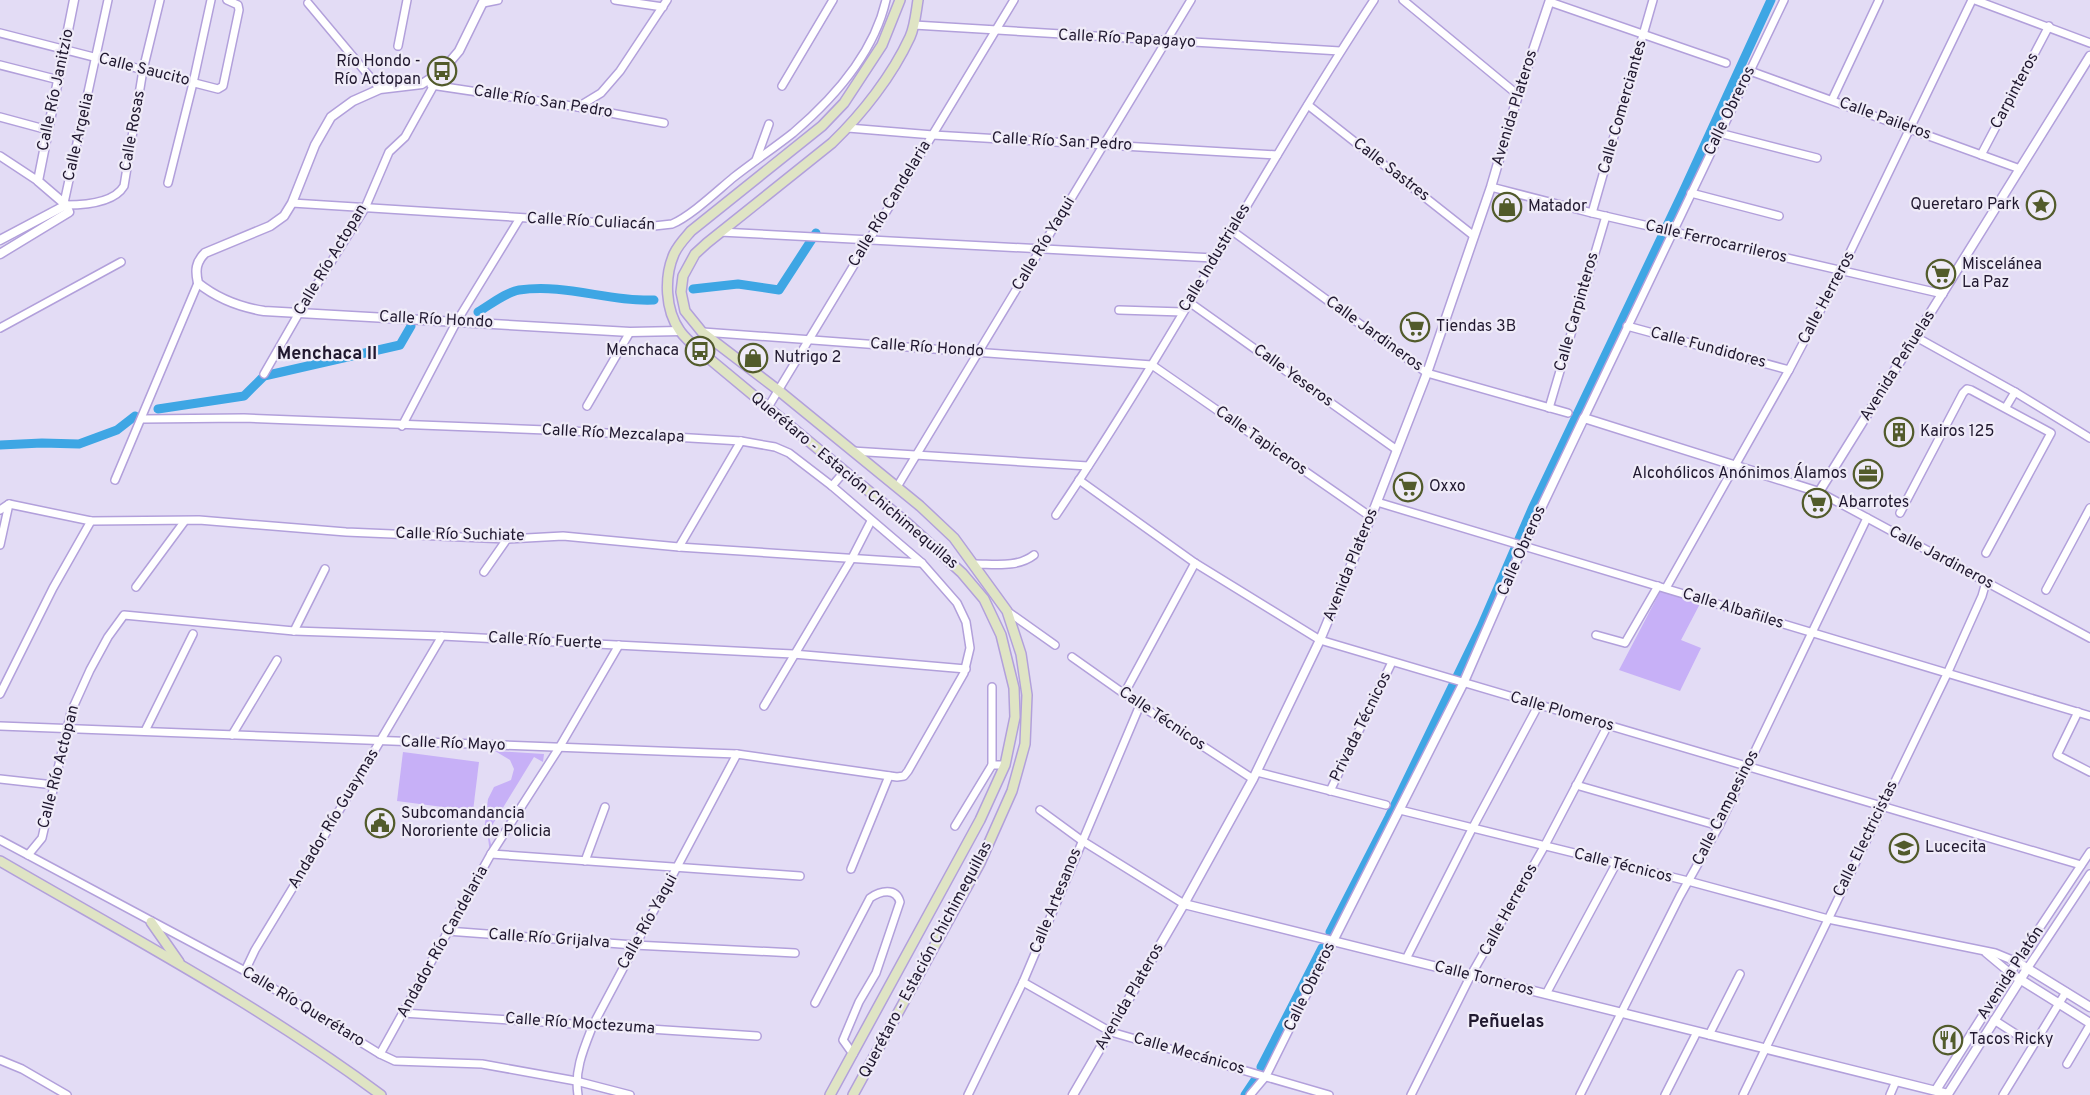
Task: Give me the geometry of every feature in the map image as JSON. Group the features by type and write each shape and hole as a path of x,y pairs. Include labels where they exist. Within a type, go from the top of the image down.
{"main road":[{"name":"Querétaro - Estación Chichimequillas","path":"830,1095 980,820 1005,765 1015,717 1014,688 1002,635 984,599 962,573 906,522 699,351 680,332 672,315 668,291 670,268 680,245 692,231 822,126 844,104 882,45 900,0"},
{"name":"Querétaro - Estación Chichimequillas","path":"853,1095 980,863 1012,792 1025,744 1027,695 1021,654 1007,611 954,538 897,487 778,390 702,332 685,311 681,292 683,276 695,254 848,128 883,81 910,36 918,0"},
{"name":"Calle Río Querétaro","path":"0,861 180,964 312,1045 381,1095"},
{"path":"151,922 180,964"}],"street":[{"name":"Calle Río Janitzio","path":"38,181 74,0"},
{"name":"Calle Argelia","path":"66,207 108,0"},
{"name":"Calle Rosas","path":"66,207 97,202 121,191 143,70 160,0"},
{"path":"168,183 211,0"},
{"name":"Calle Saucito","path":"0,33 218,89 223,86 239,10 238,5 226,0"},
{"path":"398,46 407,0"},
{"path":"115,480 198,283 196,267 200,258 206,253 270,226 284,216 292,203 315,145 331,117 353,101 380,89 422,84 442,71 459,51 484,1 498,0"},
{"path":"578,107 601,93 620,72 665,3 615,0"},
{"path":"782,86 833,0"},
{"name":"Calle Río Culiacán","path":"292,203 520,219 654,226 672,224 792,134 822,106 848,75 879,25 886,0"},
{"name":"Calle Río Candelaria","path":"767,409 1014,0"},
{"name":"Calle Río Yaqui","path":"897,487 1191,0"},
{"name":"Calle Industriales","path":"1056,515 1152,365 1231,230 1340,51 1374,0"},
{"path":"1403,0 1518,95"},
{"name":"Calle Comerciantes","path":"1592,213 1653,0"},
{"name":"Calle Obreros","path":"1250,1095 1263,1075 1333,941 1462,683 1518,544 1584,417 1628,326 1670,230 1784,0"},
{"path":"1832,100 1878,0"},
{"path":"1974,0 2090,42"},
{"name":"Calle Herreros","path":"1666,588 1789,370 1841,271 1974,0"},
{"path":"1550,1 1726,63"},
{"name":"Avenida Plateros","path":"1073,1095 1255,776 1320,640 1427,373 1491,187 1518,95 1550,1"},
{"path":"308,3 380,89"},
{"name":"Calle Río Papagayo","path":"914,25 1340,51"},
{"name":"Carpinteros","path":"1981,155 2049,26"},
{"name":"Avenida Peñuelas","path":"1819,492 2090,56"},
{"path":"0,65 59,80"},
{"name":"Calle Paileros","path":"1750,71 2020,169"},
{"path":"848,75 862,77"},
{"name":"Calle Río San Pedro","path":"422,84 578,107 664,123"},
{"name":"Calle Río Actopan","path":"264,374 299,313 365,208 389,152 405,137 434,85"},
{"name":"Calle Sastres","path":"1308,105 1474,236"},
{"path":"822,106 830,118"},
{"path":"0,117 48,130"},
{"path":"756,159 769,124"},
{"name":"Calle Río San Pedro","path":"848,128 1277,155"},
{"path":"1719,133 1817,158"},
{"path":"0,156 38,181 66,207"},
{"name":"Calle Ferrocarrileros","path":"1491,187 1592,213 1943,294"},
{"path":"1690,193 1779,216"},
{"path":"1,239 66,207"},
{"path":"0,254 66,207"},
{"name":"Calle Carpinteros","path":"1549,408 1606,216"},
{"path":"402,426 458,321 520,219"},
{"name":"Calle Jardineros","path":"1231,230 1427,373 1568,413"},
{"path":"720,232 1214,258"},
{"path":"0,328 121,262"},
{"name":"Calle Río Hondo","path":"198,283 214,295 246,308 630,332 680,332"},
{"name":"Calle Yeseros","path":"1190,302 1397,450"},
{"path":"1119,310 1183,312"},
{"name":"Calle Fundidores","path":"1628,326 1789,370"},
{"path":"587,406 630,332"},
{"name":"Calle Río Hondo","path":"702,332 1152,365"},
{"path":"1916,337 2090,438"},
{"name":"Calle Tapiceros","path":"1152,365 1371,517"},
{"path":"1900,513 1967,389 2006,407 2051,433 1986,553"},
{"path":"2006,407 2014,392"},
{"path":"2016,413 2024,398"},
{"name":"Calle Jardineros","path":"1584,417 1819,492 2090,638"},
{"name":"Calle Río Mezcalapa","path":"142,419 244,418 572,431 741,441 775,447 789,453 832,486 922,563 957,603 966,622 970,648 966,669"},
{"path":"679,547 741,441"},
{"path":"852,451 1088,466"},
{"path":"832,486 844,471"},
{"name":"Calle Plomeros","path":"1079,480 1195,563 1320,640 2081,865"},
{"name":"Calle Albañiles","path":"1377,502 2090,716"},
{"path":"0,510 9,504"},
{"path":"0,545 9,504"},
{"name":"Calle Río Suchiate","path":"9,504 91,521 184,522 200,520 346,532 507,539 563,536 679,547 922,563"},
{"path":"2046,590 2090,507"},
{"name":"Calle Campesinos","path":"1580,1095 1688,881 1719,826 1867,519"},
{"path":"0,693 53,588 91,521"},
{"path":"764,706 852,558 871,521"},
{"path":"136,587 184,522"},
{"path":"484,572 507,539"},
{"path":"974,564 1011,564 1026,561 1034,555"},
{"path":"1124,694 1195,563"},
{"path":"294,631 325,569"},
{"name":"Calle Electricistas","path":"1743,1095 1947,674 1986,582"},
{"path":"1596,635 1625,643 1658,586"},
{"path":"1007,611 1055,645"},
{"name":"Calle Río Actopan","path":"28,855 42,838 71,712 108,637 124,615"},
{"name":"Calle Río Fuerte","path":"124,615 294,631 442,636 793,654 966,669"},
{"path":"145,731 193,634"},
{"name":"Andador Río Guaymas","path":"245,971 255,950 442,636"},
{"name":"Andador Río Candelaria","path":"380,1054 491,854 559,748 619,645"},
{"name":"Calle Técnicos","path":"1072,657 1140,705 1255,776 1386,805"},
{"path":"232,735 277,660"},
{"name":"Privada Técnicos","path":"1330,791 1392,662"},
{"name":"Calle Río Mayo","path":"0,726 736,754 889,776 904,776 966,669"},
{"path":"955,826 992,765 992,687"},
{"path":"1406,959 1539,704"},
{"name":"Calle Artesanos","path":"968,1095 1023,982 1081,840 1140,705"},
{"path":"2078,712 2057,755 2090,772"},
{"name":"Calle Herreros","path":"1411,1095 1472,975 1544,847 1608,725"},
{"name":"Calle Río Yaqui","path":"578,1095 576,1082 578,1070 592,1025 678,867 736,754"},
{"path":"992,765 1005,765"},
{"path":"851,869 889,776"},
{"path":"0,779 54,785"},
{"path":"1576,785 1719,826"},
{"path":"585,861 605,807"},
{"name":"Calle Torneros","path":"1040,810 1081,840 1184,904 1949,1095"},
{"name":"Calle Técnicos","path":"1400,810 1688,881 1828,919 1995,954 2017,962"},
{"name":"Calle Río Querétaro","path":"0,840 245,971 395,1061 482,1064 630,1095"},
{"name":"Avenida Platón","path":"1935,1093 2017,962 2090,852"},
{"path":"491,854 800,876"},
{"path":"1546,994 1616,864"},
{"name":"Avenida Platón","path":"1949,1095 2020,979 2090,874"},
{"path":"815,1003 870,898 877,893 894,893 899,897 900,902 876,974 859,1002 843,1040 853,1054"},
{"name":"Calle Río Grijalva","path":"447,931 634,945 795,953"},
{"path":"1986,953 2010,973 2090,1024 2067,1064"},
{"path":"2017,962 2090,1007"},
{"path":"1709,1035 1740,974"},
{"name":"Calle Mecánicos","path":"1023,982 1111,1032 1263,1075 1317,1094 1329,1095"},
{"path":"2003,1095 2066,992"},
{"name":"Calle Río Moctezuma","path":"403,1013 758,1036"},
{"path":"1994,1020 2022,1038"},
{"path":"1665,1095 1697,1032"},
{"path":"0,1060 67,1095"},
{"path":"1890,1095 1896,1081"}],"shaded area":[{"path":"1662,588 1702,600 1681,640 1701,648 1680,691 1619,670"},
{"path":"495,751 544,754 543,762 534,757 488,832 492,848 490,853 488,838 484,831 488,799 494,787 511,780 514,769 510,760"},
{"path":"403,752 479,762 473,811 397,801"}],"waterway":[{"path":"1330,932 1389,817 1481,627 1532,509 1683,192 1771,0"},
{"path":"693,289 738,284 779,290 816,233"},
{"path":"478,312 509,293 519,290 553,289 637,300 654,300"},
{"path":"158,409 244,396 264,376 400,345 411,326"},
{"path":"0,445 79,444 117,430 135,416"},
{"path":"1261,1067 1322,948"},
{"path":"1245,1095 1255,1080"}],"place":[{"name":"Río Hondo - Río Actopan","path":"442,71"},
{"name":"Queretaro Park","path":"2041,205"},
{"name":"Matador","path":"1507,207"},
{"name":"Miscelánea La Paz","path":"1941,274"},
{"name":"Tiendas 3B","path":"1415,327"},
{"name":"Menchaca","path":"700,351"},
{"name":"Nutrigo 2","path":"753,358"},
{"name":"Kairos 125","path":"1899,432"},
{"name":"Alcohólicos Anónimos Álamos","path":"1868,474"},
{"name":"Oxxo","path":"1408,487"},
{"name":"Abarrotes","path":"1817,503"},
{"name":"Subcomandancia Nororiente de Policia","path":"380,823"},
{"name":"Lucecita","path":"1904,848"},
{"name":"Tacos Ricky","path":"1948,1040"}],"district":[{"name":"Menchaca II","path":"327,354"},
{"name":"Peñuelas","path":"1506,1022"}]}
